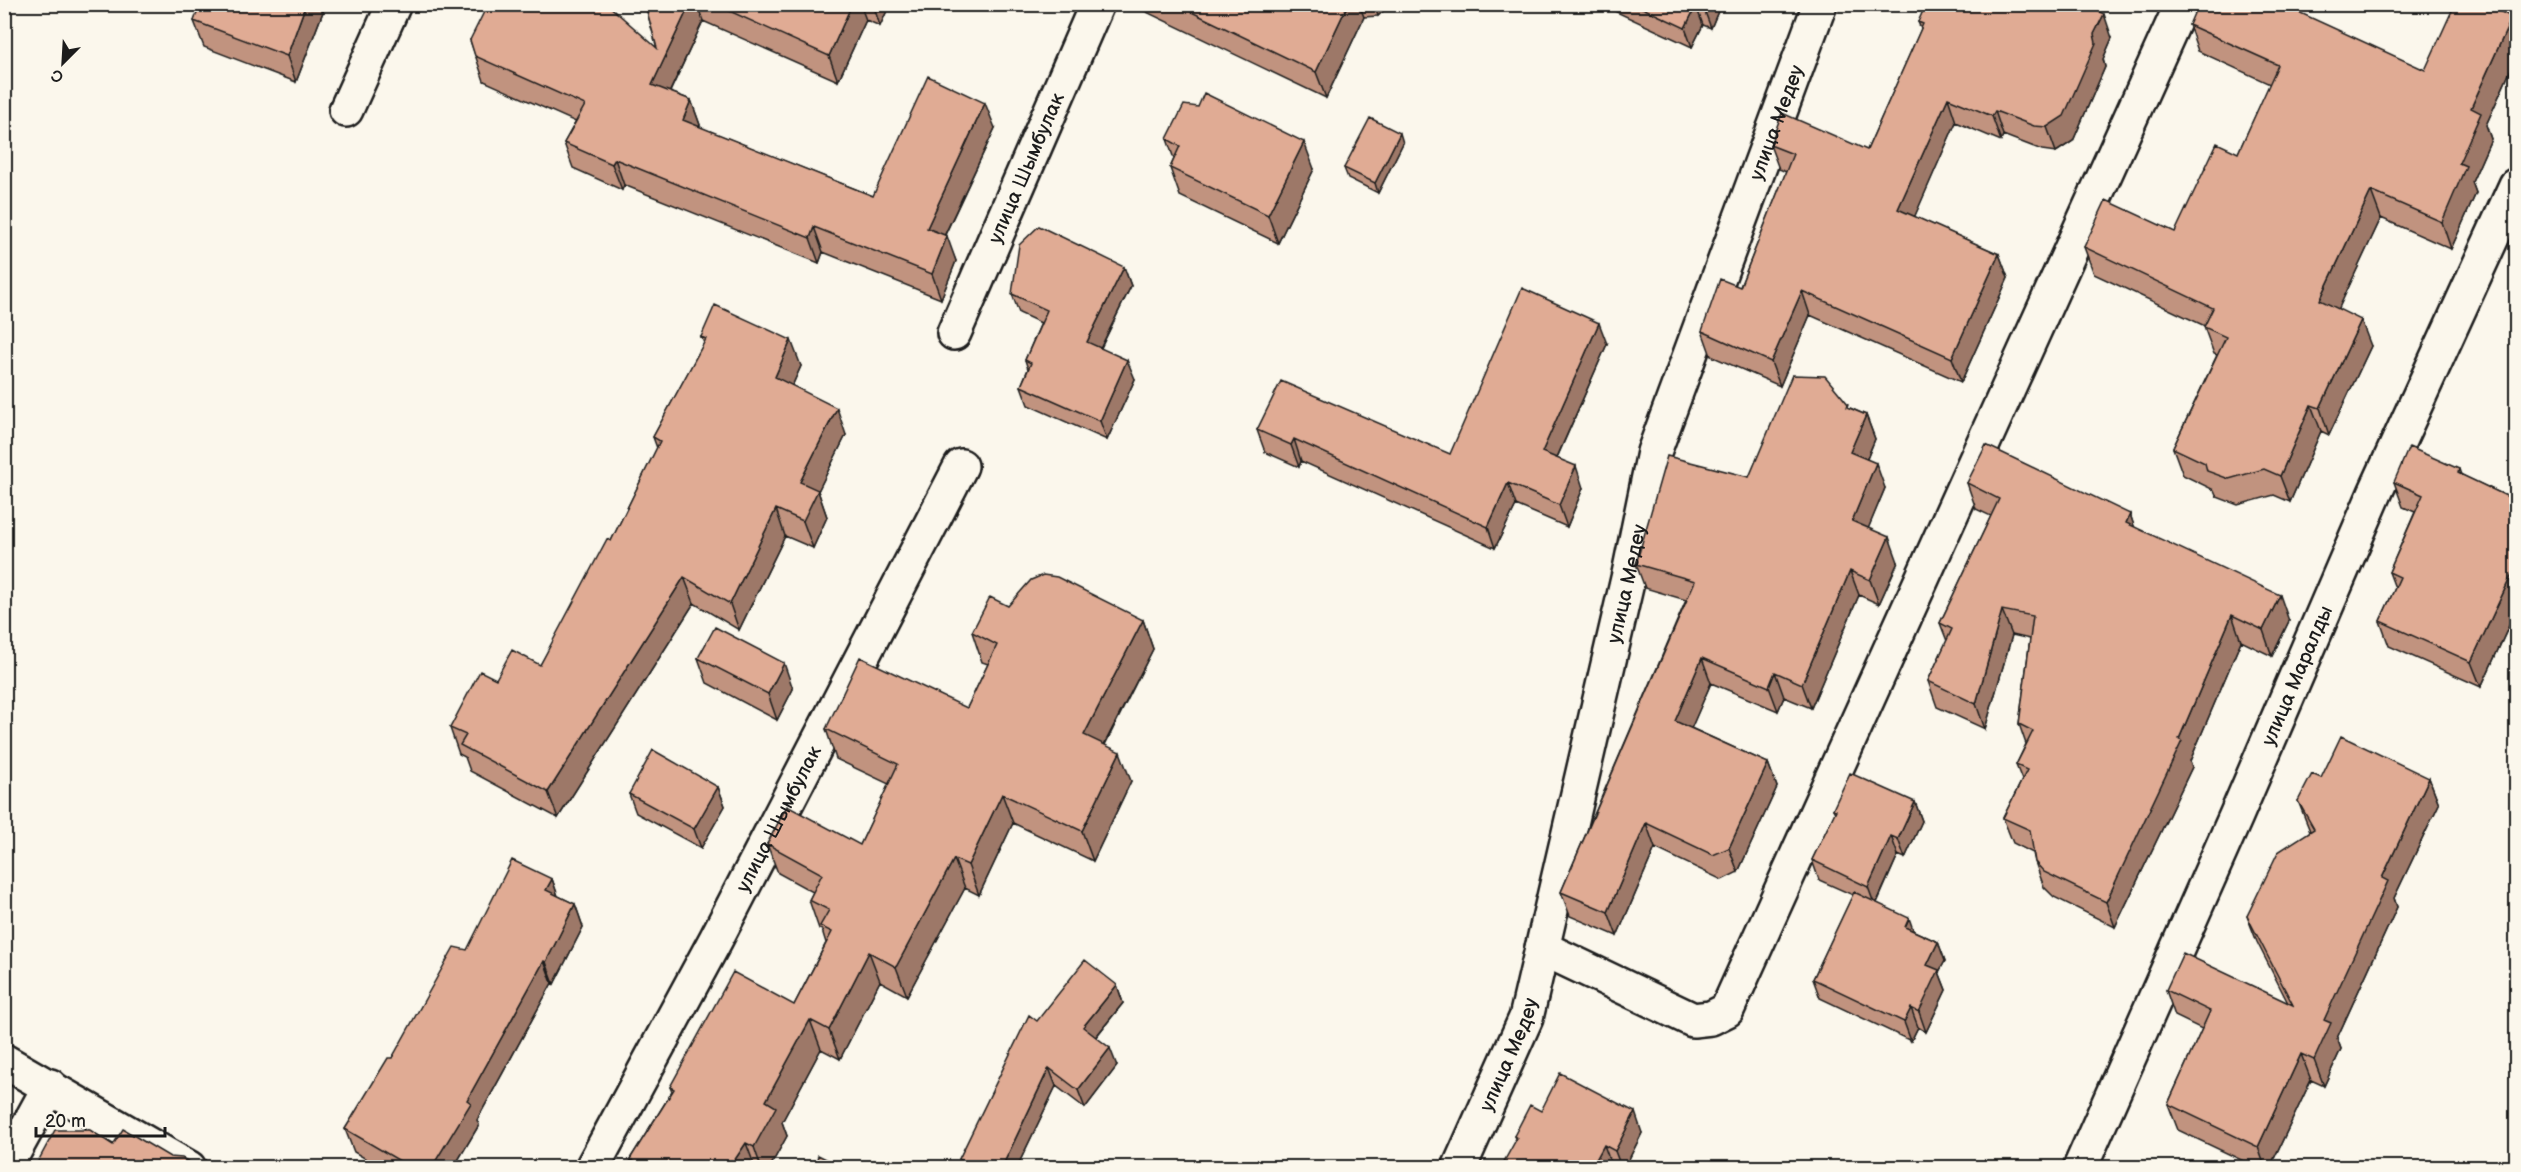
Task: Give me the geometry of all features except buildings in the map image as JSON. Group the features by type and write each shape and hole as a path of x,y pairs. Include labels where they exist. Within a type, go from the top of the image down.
{"street":[{"path":"346,110 394,4"},
{"name":"улица Шымбулак","path":"954,333 1097,4"},
{"name":"улица Медеу","path":"1459,1167 1526,1018 1629,574 1654,452 1820,4"},
{"path":"1542,948 1693,1020 1711,1018 1727,1010 2182,4"},
{"name":"улица Маралды","path":"2080,1167 2236,816 2375,493 2517,185"},
{"name":"улица Шымбулак","path":"592,1167 716,939 961,466"},
{"path":"4,1060 189,1167"},
{"path":"5,1167 50,1086"}]}
